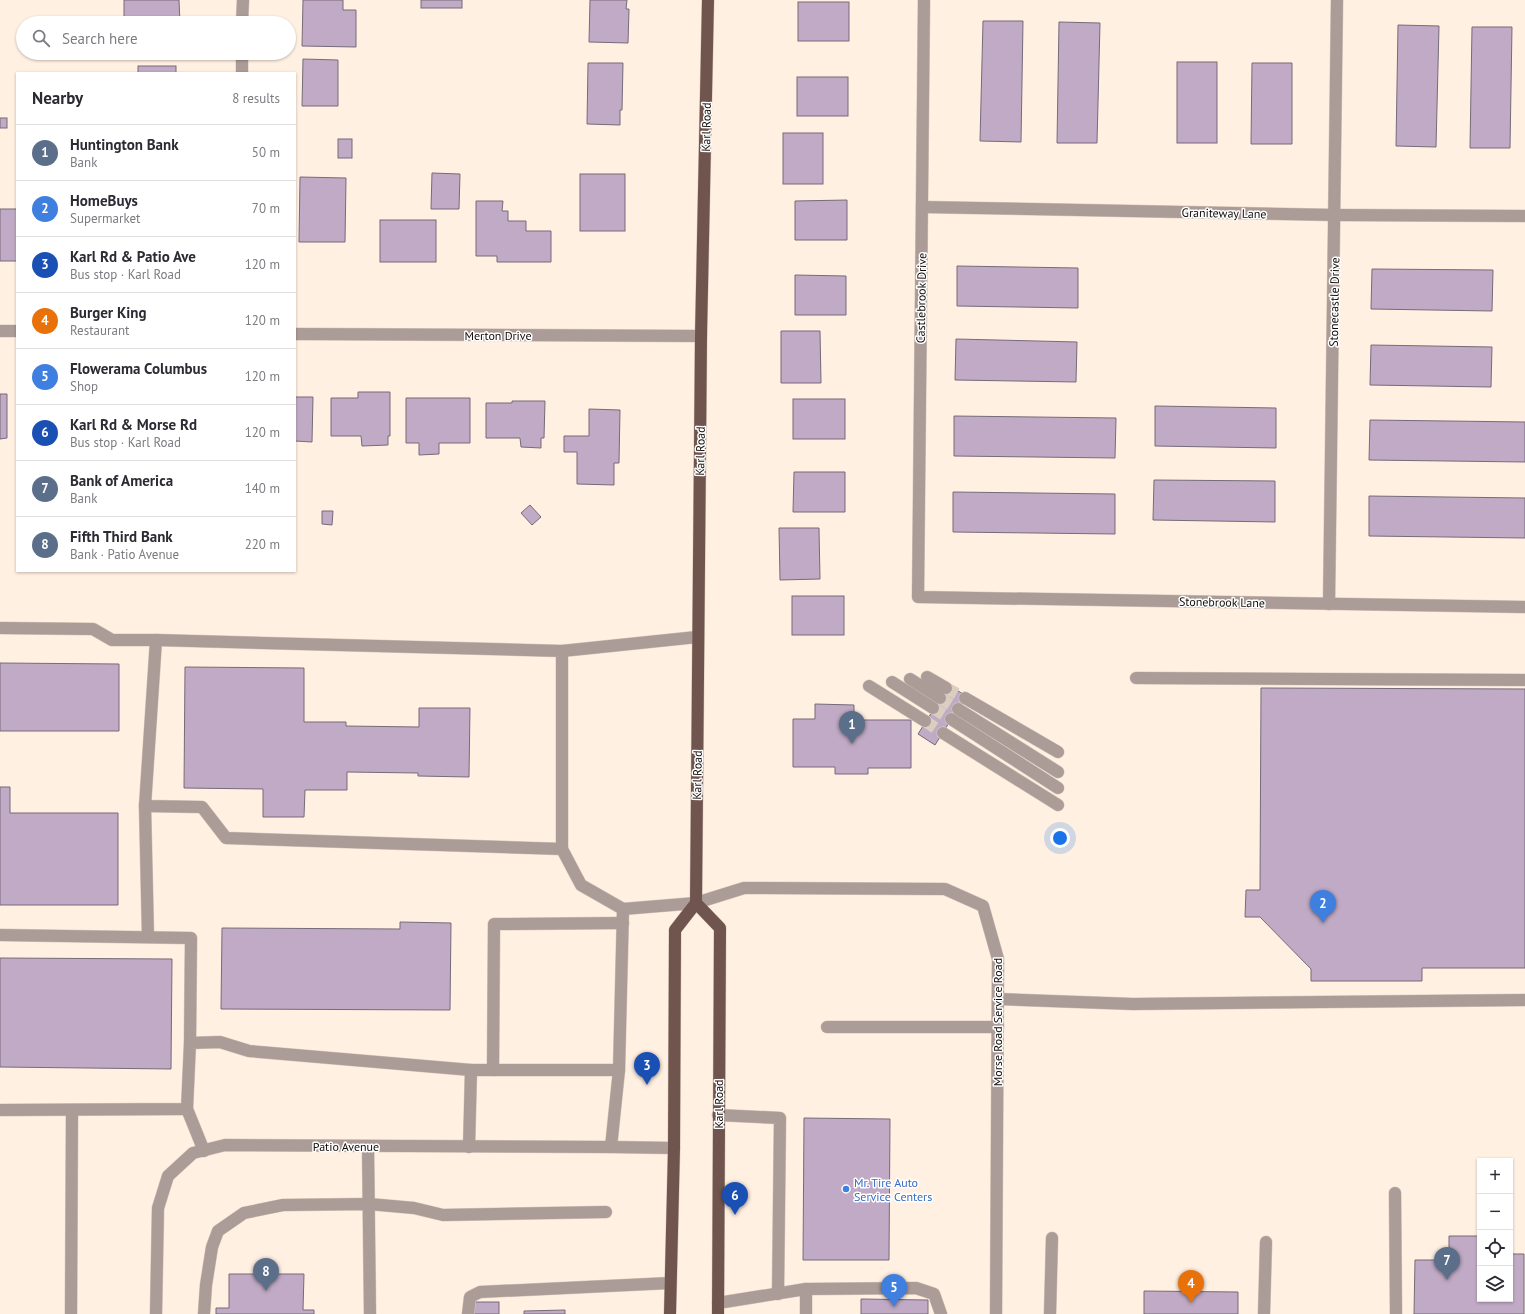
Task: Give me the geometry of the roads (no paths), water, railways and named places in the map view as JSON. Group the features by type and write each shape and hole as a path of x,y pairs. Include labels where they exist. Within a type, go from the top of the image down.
{"main road":[{"name":"Karl Road","path":"708,0 701,336 697,637 696,903 720,928 718,1308"},
{"path":"670,1314 674,1148 675,930 696,903"}],"street":[{"path":"242,16 243,0"},
{"name":"Castlebrook Drive","path":"918,597 924,0"},
{"name":"Stonecastle Drive","path":"1329,604 1337,0"},
{"path":"242,60 242,72"},
{"name":"Graniteway Lane","path":"922,207 1335,215 1525,216"},
{"path":"0,331 16,331"},
{"name":"Merton Drive","path":"296,334 701,336"},
{"name":"Stonebrook Lane","path":"918,597 1525,607"},
{"path":"0,628 93,629 112,640 562,651 697,637"},
{"path":"148,937 145,806 156,640"},
{"path":"562,651 562,848 581,885 623,908 696,903"},
{"path":"927,676 940,698"},
{"path":"1136,678 1525,680"},
{"path":"910,679 940,698"},
{"path":"892,682 940,698"},
{"path":"869,686 925,721"},
{"path":"965,698 1058,752"},
{"path":"958,709 1058,772"},
{"path":"952,719 1058,788"},
{"path":"943,733 1058,805"},
{"path":"145,806 202,807 226,838 562,848"},
{"name":"Morse Road Service Road","path":"696,903 744,888 945,889 983,906 998,959 996,1314"},
{"path":"611,1147 619,1070 623,908"},
{"path":"493,1070 494,924 623,923"},
{"path":"0,935 191,938 190,1043 187,1109 204,1151"},
{"path":"998,999 1134,1004 1525,1000"},
{"path":"827,1027 998,1027"},
{"path":"190,1043 220,1042 249,1051 471,1070 619,1070"},
{"path":"469,1147 471,1070"},
{"path":"0,1110 187,1109"},
{"path":"71,1314 72,1110"},
{"path":"718,1116 780,1118 778,1294"},
{"name":"Patio Avenue","path":"156,1314 158,1208 168,1176 193,1153 225,1146 674,1148"},
{"path":"368,1146 370,1314"},
{"path":"1396,1193 1396,1314"},
{"path":"204,1314 206,1285 212,1247 218,1231 244,1213 283,1205 369,1204 414,1208 443,1215 606,1212"},
{"path":"1050,1314 1052,1238"},
{"path":"1264,1314 1266,1242"},
{"path":"468,1314 470,1297 480,1292 670,1283"},
{"path":"718,1308 806,1289 916,1288 934,1294 941,1314"},
{"path":"806,1289 806,1314"}],"tunnel":[{"path":"946,688 965,698"},
{"path":"940,698 958,709"},
{"path":"933,708 951,719"},
{"path":"925,721 943,733"}],"place":[{"name":"Huntington Bank","path":"852,744"},
{"name":"HomeBuys","path":"1323,923"},
{"name":"Karl Rd & Patio Ave","path":"647,1085"},
{"name":"Mr. Tire Auto Service Centers","path":"846,1189"},
{"name":"Karl Rd & Morse Rd","path":"735,1215"},
{"name":"Bank of America","path":"1447,1280"},
{"name":"Fifth Third Bank","path":"266,1291"},
{"name":"Burger King","path":"1191,1303"},
{"name":"Flowerama Columbus","path":"894,1307"}]}
